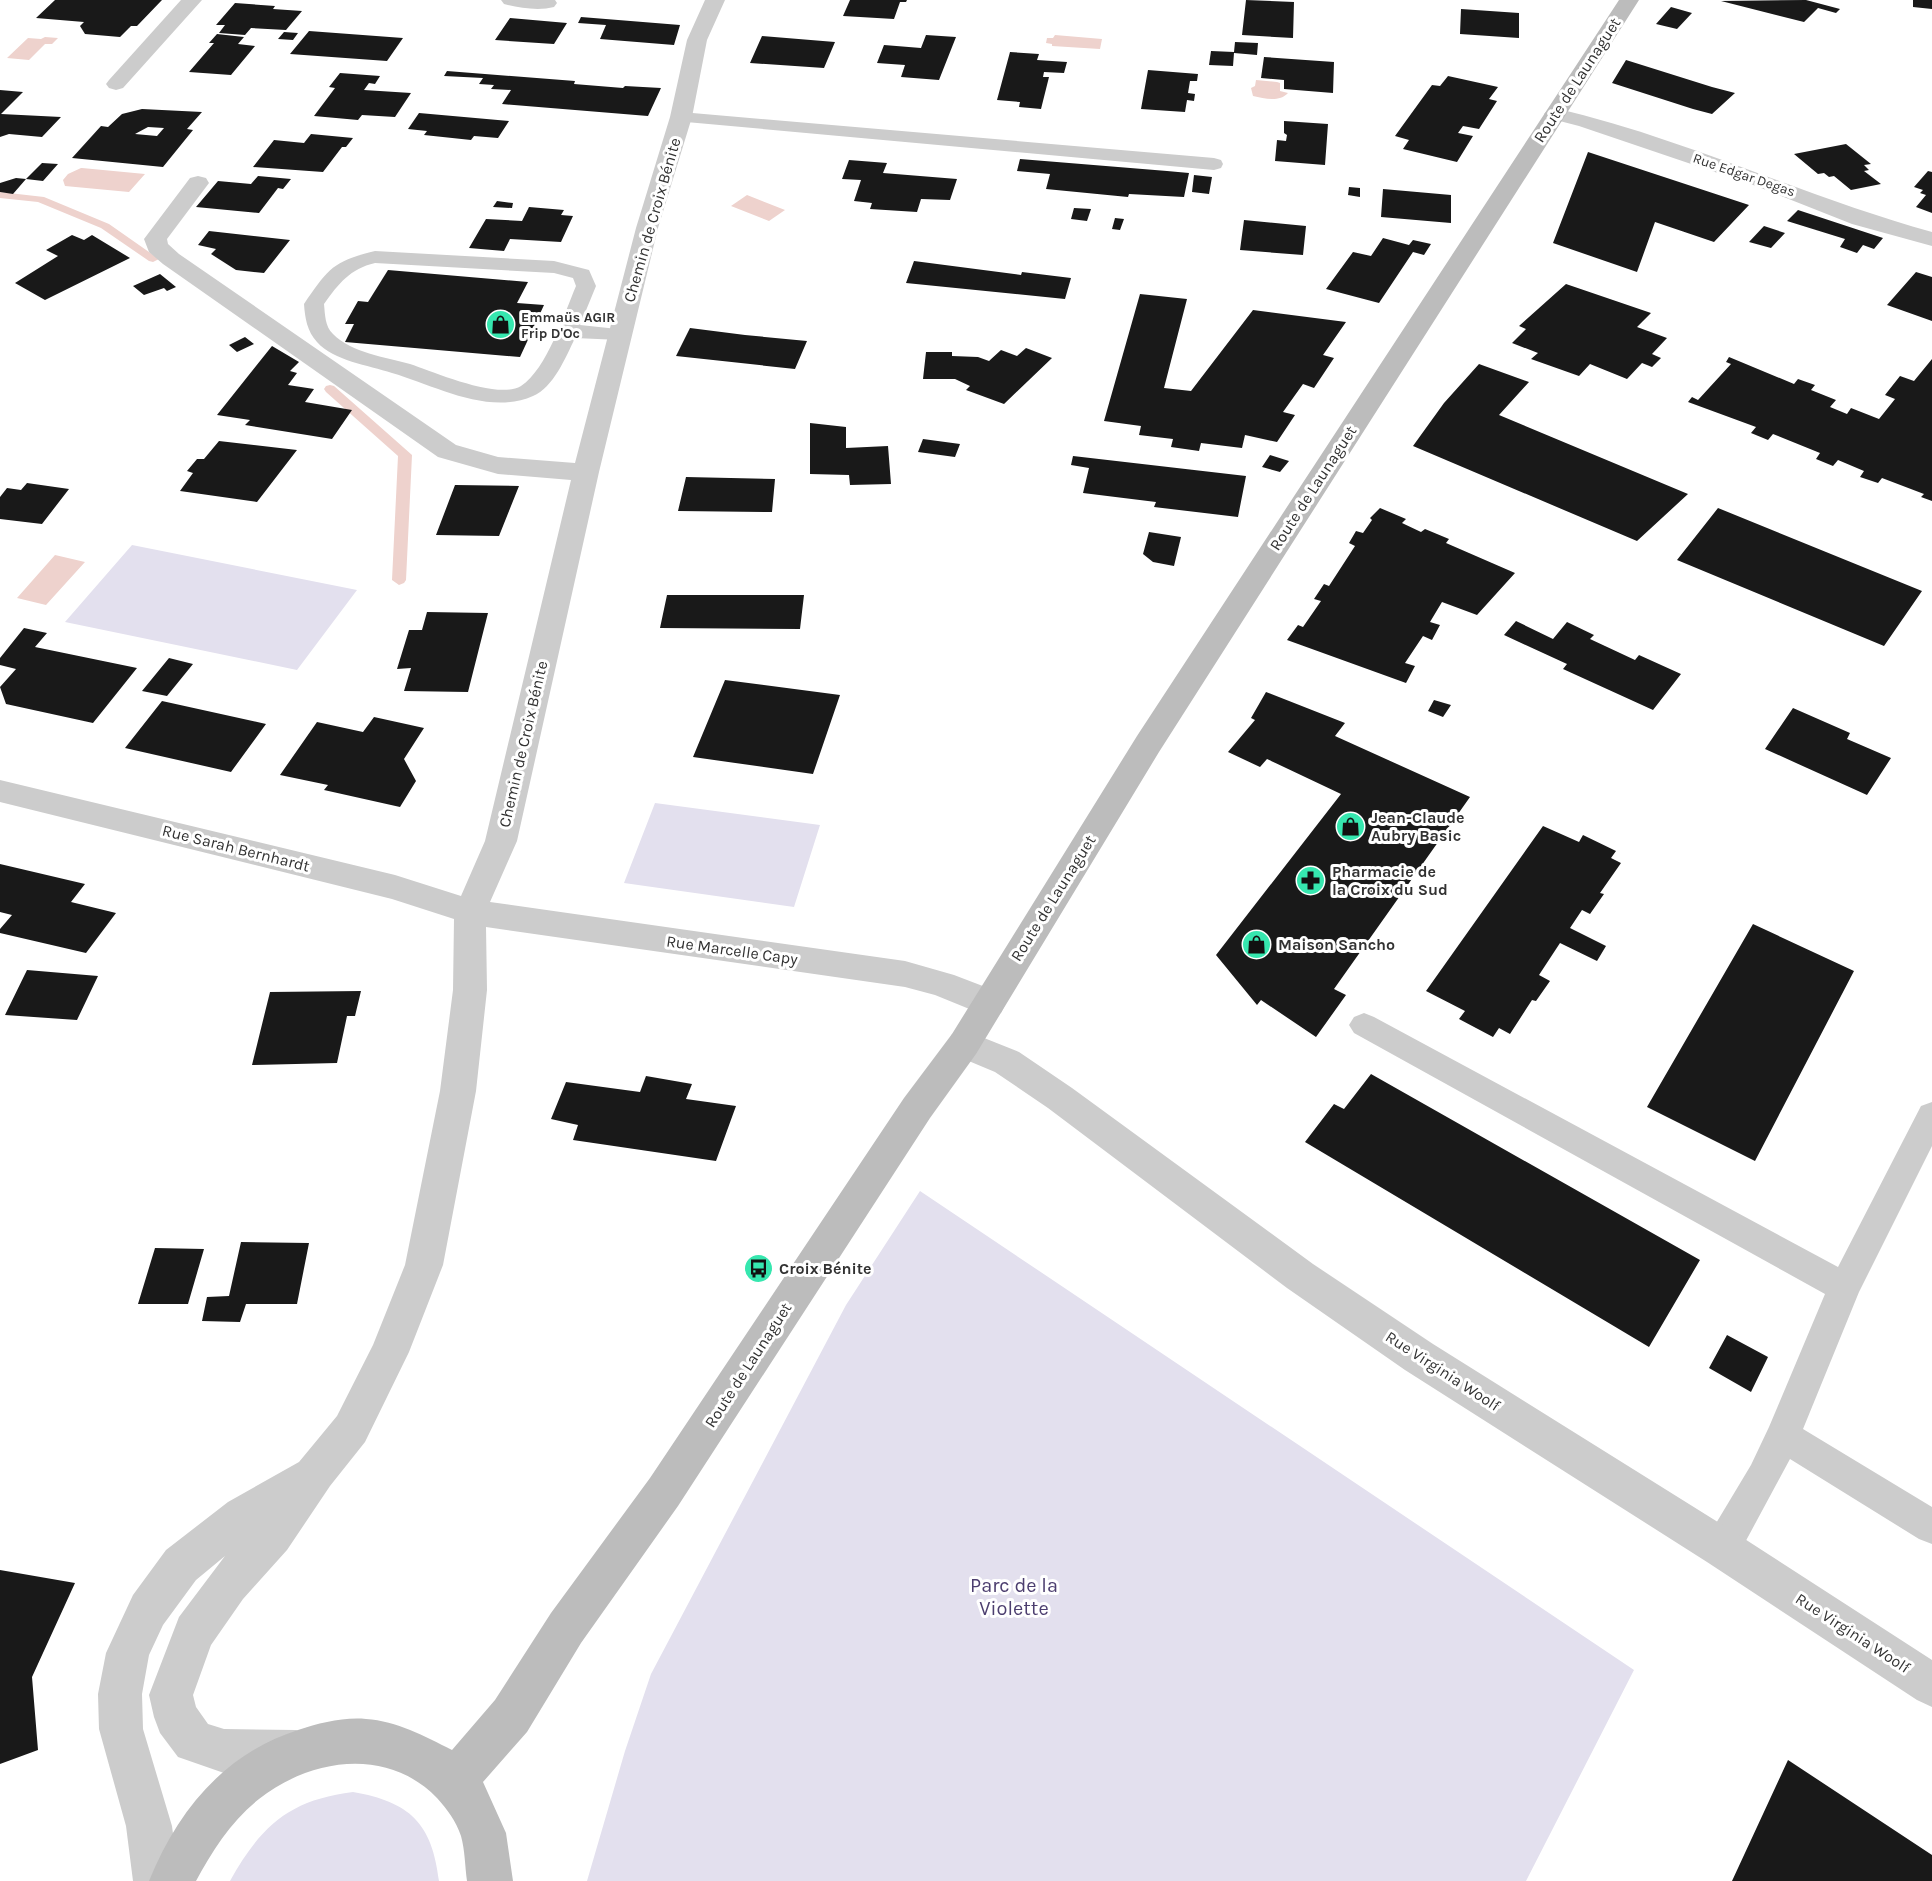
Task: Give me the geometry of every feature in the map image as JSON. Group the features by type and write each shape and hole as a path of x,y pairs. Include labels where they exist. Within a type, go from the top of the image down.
{"main road":[{"name":"Route de Launaguet","path":"454,1781 511,1716 566,1628 664,1492 918,1108 964,1044 1148,744 1629,0"},
{"path":"172,1881 182,1857 200,1829 221,1804 245,1782 298,1752 324,1744 349,1740 373,1741 397,1746 440,1767 454,1781 469,1802 482,1832 490,1881"}],"street":[{"path":"116,84 192,0"},
{"path":"511,0 547,3"},
{"name":"Chemin de Croix Bénite","path":"298,1752 224,1751 194,1741 176,1717 171,1695 194,1632 228,1584 272,1536 316,1472 351,1429 390,1352 424,1265 458,1091 470,990 470,912 501,841 620,334 647,228 681,117 696,40 715,0"},
{"name":"Rue Edgar Degas","path":"1555,114 1764,181 1860,219 1932,239"},
{"path":"198,183 154,239 157,248 171,259 447,451 460,457 524,470 586,472"},
{"name":"Rue Sarah Bernhardt","path":"0,791 395,887 470,912"},
{"name":"Rue Marcelle Capy","path":"470,912 905,974 942,984 990,1003"},
{"name":"Rue Virginia Woolf","path":"964,1044 1007,1062 1113,1137 1300,1276 1419,1357 1722,1548 1932,1685"},
{"name":"Chemin de Croix Bénite","path":"156,1881 149,1826 121,1729 120,1694 128,1653 148,1610 181,1565 243,1516 316,1472"}],"lane":[{"path":"681,117 1214,164"},
{"path":"375,257 554,267 582,274 586,286 567,331 542,377 528,390 511,394 490,393 468,390 336,346 327,341 316,327 314,304 340,268 355,261 375,257"},
{"path":"567,331 620,334"},
{"path":"1364,1025 1844,1288"},
{"path":"1722,1548 1763,1477 1783,1436 1844,1288 1932,1115"},
{"path":"1783,1436 1932,1527"}],"green space":[{"path":"132,545 357,590 297,670 65,622"},
{"path":"655,803 820,825 794,907 624,883"},
{"name":"Parc de la Violette","path":"920,1191 1634,1670 1526,1881 587,1881 625,1751 651,1674 846,1305"},
{"path":"353,1792 390,1802 415,1819 431,1844 439,1881 230,1881 253,1845 279,1819 311,1802"}],"shaded area":[{"path":"1055,35 1102,39 1100,49 1052,46 1046,43 1047,38 1053,38"},
{"path":"28,38 58,38 52,44 45,44 29,60 7,58"},
{"path":"1256,80 1280,83 1280,91 1288,93 1277,99 1253,96 1251,88 1255,86"},
{"path":"81,168 145,174 129,192 65,186 63,180 68,174"},
{"path":"747,195 785,210 769,221 731,206"},
{"path":"55,555 85,562 46,605 17,598"}],"building":[{"path":"55,0 162,0 137,26 131,26 120,37 85,34 80,26 84,22 36,18"},
{"path":"850,0 907,0 900,2 894,19 843,16"},
{"path":"1246,0 1294,2 1293,38 1242,35"},
{"path":"1806,0 1840,9 1836,13 1818,8 1804,22 1721,1"},
{"path":"1913,0 1932,0 1932,9 1913,7"},
{"path":"235,3 302,11 286,30 251,28 245,35 219,33 225,25 216,25"},
{"path":"1671,7 1692,13 1677,29 1656,24"},
{"path":"1461,9 1519,13 1519,38 1460,34"},
{"path":"581,17 680,25 674,45 600,39 606,25 578,23"},
{"path":"510,18 567,23 554,44 495,40"},
{"path":"309,31 403,38 387,61 290,54"},
{"path":"284,32 298,33 293,40 278,39"},
{"path":"217,34 244,37 238,44 255,46 231,75 189,72 214,43 209,43"},
{"path":"926,35 956,37 939,80 901,77 905,65 877,63 884,45 921,48"},
{"path":"762,36 835,42 824,68 750,63"},
{"path":"1235,42 1258,43 1257,55 1234,53 1233,66 1209,65 1211,51 1234,52"},
{"path":"1010,52 1039,54 1037,60 1067,62 1064,73 1044,72 1043,77 1049,77 1041,109 1019,107 1020,102 997,100"},
{"path":"1264,57 1334,62 1333,93 1284,89 1284,80 1261,78"},
{"path":"1626,60 1735,93 1712,114 1693,109 1612,83"},
{"path":"1148,70 1198,74 1197,81 1190,81 1188,93 1195,94 1194,101 1187,100 1185,112 1141,109"},
{"path":"447,71 575,81 574,84 623,88 625,86 661,88 648,116 502,104 511,90 491,89 494,85 479,84 483,78 444,76"},
{"path":"340,73 380,76 375,84 369,83 364,90 411,93 395,117 362,115 358,120 314,116 335,88 329,87"},
{"path":"1448,76 1498,87 1489,99 1497,101 1479,129 1463,126 1458,133 1473,136 1457,162 1403,149 1409,140 1395,136 1432,85 1440,86"},
{"path":"0,90 23,92 1,114 61,117 42,137 9,134 0,137"},
{"path":"142,109 202,112 187,129 193,130 163,167 72,158 101,126 108,127 122,114","holes":["148,127 164,128 157,136 135,134"]},
{"path":"419,113 509,121 498,138 474,136 471,140 424,135 427,131 408,129"},
{"path":"1284,121 1328,124 1325,165 1275,161 1277,140 1286,141"},
{"path":"311,134 353,138 346,147 342,147 323,172 253,167 274,140 304,143"},
{"path":"1846,144 1871,164 1864,165 1869,170 1864,171 1881,184 1851,190 1834,176 1818,174 1794,154"},
{"path":"1588,152 1749,205 1714,242 1655,222 1637,272 1553,243"},
{"path":"1020,159 1189,173 1184,197 1129,194 1128,197 1046,189 1050,174 1017,171"},
{"path":"849,160 887,163 883,173 957,179 950,200 921,199 917,212 870,209 872,203 854,201 861,180 842,179"},
{"path":"42,163 58,164 43,181 26,179"},
{"path":"1928,171 1932,172 1932,213 1916,207 1926,195 1920,193 1923,190 1914,187"},
{"path":"1194,175 1212,177 1209,194 1192,192"},
{"path":"258,176 291,179 283,189 278,188 259,213 196,207 218,181 251,184"},
{"path":"16,178 26,179 13,194 0,192 0,183"},
{"path":"1349,187 1360,188 1360,197 1348,195"},
{"path":"1383,189 1451,195 1451,223 1381,217"},
{"path":"497,201 513,203 512,208 493,207"},
{"path":"529,207 564,210 561,215 573,216 561,242 510,239 504,251 469,248 486,219 522,221"},
{"path":"1074,208 1091,209 1087,221 1071,219"},
{"path":"1798,210 1883,238 1874,249 1863,245 1857,253 1840,247 1845,239 1787,221"},
{"path":"1115,218 1124,219 1120,230 1112,229"},
{"path":"1244,220 1306,226 1303,255 1240,250"},
{"path":"1764,226 1785,233 1771,248 1749,242"},
{"path":"209,231 290,240 264,273 236,270 211,254 216,249 198,245"},
{"path":"72,235 84,240 92,235 130,258 45,300 15,283 58,256 46,250"},
{"path":"1383,238 1409,245 1413,240 1431,244 1424,255 1413,252 1379,303 1326,289 1353,252 1371,256"},
{"path":"914,261 1021,275 1022,272 1071,278 1065,299 906,283"},
{"path":"388,270 528,282 517,303 544,305 520,357 345,342 354,324 345,324 358,301 368,302"},
{"path":"1916,272 1932,277 1932,321 1887,305"},
{"path":"160,274 176,287 167,291 164,288 144,295 133,286"},
{"path":"1566,284 1651,313 1637,327 1667,338 1652,354 1661,358 1652,367 1642,363 1627,379 1590,364 1579,376 1531,359 1538,353 1512,343 1526,329 1519,326"},
{"path":"1140,294 1187,299 1164,388 1191,391 1253,310 1346,322 1323,355 1334,358 1314,388 1303,384 1283,412 1295,415 1277,442 1245,435 1242,448 1201,443 1199,451 1171,447 1173,439 1139,435 1141,426 1104,421"},
{"path":"690,328 807,341 795,369 676,356"},
{"path":"245,337 254,344 237,352 229,345"},
{"path":"272,346 299,362 290,371 297,373 288,385 314,389 305,402 352,410 332,439 245,425 250,420 217,415"},
{"path":"1026,348 1052,358 1004,404 966,390 970,386 955,379 923,379 926,352 952,352 952,356 978,357 989,361 1001,350 1017,356"},
{"path":"1729,357 1794,384 1798,379 1815,385 1811,390 1836,400 1830,407 1847,414 1851,408 1879,419 1895,399 1885,395 1900,376 1914,381 1932,359 1932,501 1921,497 1924,494 1882,478 1878,483 1860,477 1864,471 1838,460 1833,466 1816,459 1820,453 1773,434 1768,440 1751,433 1756,427 1688,402 1692,397 1698,400 1731,364 1726,362"},
{"path":"1479,364 1529,382 1499,415 1688,494 1637,541 1413,446 1444,403"},
{"path":"810,423 846,427 846,448 888,446 891,484 850,485 849,475 810,474"},
{"path":"923,439 960,444 955,457 918,452"},
{"path":"219,441 297,450 257,502 180,491 193,473 187,471 197,459 204,459"},
{"path":"1270,455 1289,461 1280,472 1262,467"},
{"path":"1073,456 1246,476 1238,517 1154,507 1156,502 1083,493 1089,468 1071,465"},
{"path":"686,477 775,479 772,512 678,511"},
{"path":"27,483 69,489 42,524 0,519 0,497 7,488 21,490"},
{"path":"455,485 519,486 499,536 436,535"},
{"path":"1380,508 1406,519 1402,523 1421,532 1425,529 1449,539 1446,543 1515,573 1477,615 1442,602 1430,622 1440,625 1432,640 1423,636 1405,663 1415,666 1406,683 1287,640 1298,625 1303,627 1321,601 1314,599 1324,584 1329,586 1355,546 1349,543 1356,531 1363,533 1372,520 1370,518"},
{"path":"1718,508 1922,591 1884,646 1677,560"},
{"path":"1149,532 1181,537 1174,566 1153,562 1143,554"},
{"path":"667,595 804,595 800,629 660,628"},
{"path":"427,612 488,613 468,692 404,691 411,668 397,669 409,630 422,630"},
{"path":"1516,621 1553,639 1567,622 1594,635 1590,639 1635,660 1639,655 1681,674 1653,710 1563,669 1567,664 1504,635"},
{"path":"24,628 47,633 35,647 137,668 93,723 6,704 0,687 16,669 0,665 0,658"},
{"path":"169,658 193,664 167,696 142,691"},
{"path":"725,680 840,695 813,774 693,757"},
{"path":"1266,692 1345,723 1335,736 1470,797 1334,989 1346,995 1316,1037 1261,1000 1257,1005 1216,955 1341,794 1267,759 1260,767 1228,752 1255,720 1251,718"},
{"path":"1434,700 1451,705 1443,717 1428,711"},
{"path":"162,701 266,724 231,772 125,748"},
{"path":"1793,708 1850,733 1847,739 1891,758 1867,795 1765,749"},
{"path":"374,717 424,728 404,759 416,781 400,807 324,790 328,785 280,775 317,722 363,732"},
{"path":"1543,826 1579,842 1583,835 1616,851 1611,858 1621,863 1600,893 1604,894 1590,914 1582,910 1570,928 1606,946 1597,961 1560,943 1539,975 1550,981 1536,1001 1532,1000 1510,1034 1499,1028 1493,1037 1459,1019 1465,1011 1426,991"},
{"path":"0,864 85,884 71,902 116,913 86,953 0,933 0,929 12,915 0,912"},
{"path":"1753,924 1854,971 1755,1161 1647,1107"},
{"path":"27,970 98,976 77,1020 5,1015"},
{"path":"361,991 355,1016 347,1016 337,1063 252,1065 270,992"},
{"path":"1371,1074 1700,1260 1649,1347 1305,1142 1334,1104 1344,1109"},
{"path":"646,1076 692,1084 686,1099 736,1106 716,1161 573,1140 578,1125 551,1119 566,1082 640,1092"},
{"path":"241,1242 309,1243 297,1304 246,1304 240,1322 202,1321 207,1297 229,1296"},
{"path":"155,1248 204,1249 188,1304 138,1304"},
{"path":"1727,1335 1768,1357 1751,1392 1709,1368"},
{"path":"0,1570 75,1583 32,1677 38,1750 0,1764"},
{"path":"1788,1760 1932,1855 1932,1881 1732,1881"}],"waterway":[{"path":"0,195 40,199 105,226 153,259"},
{"path":"330,389 405,455 399,580"}],"place":[{"name":"Emmaüs AGIR Frip D'Oc","path":"500,325"},
{"name":"Jean-Claude Aubry Basic","path":"1350,826"},
{"name":"Pharmacie de la Croix du Sud","path":"1311,880"},
{"name":"Maison Sancho","path":"1257,944"},
{"name":"Croix Bénite","path":"758,1268"}]}
